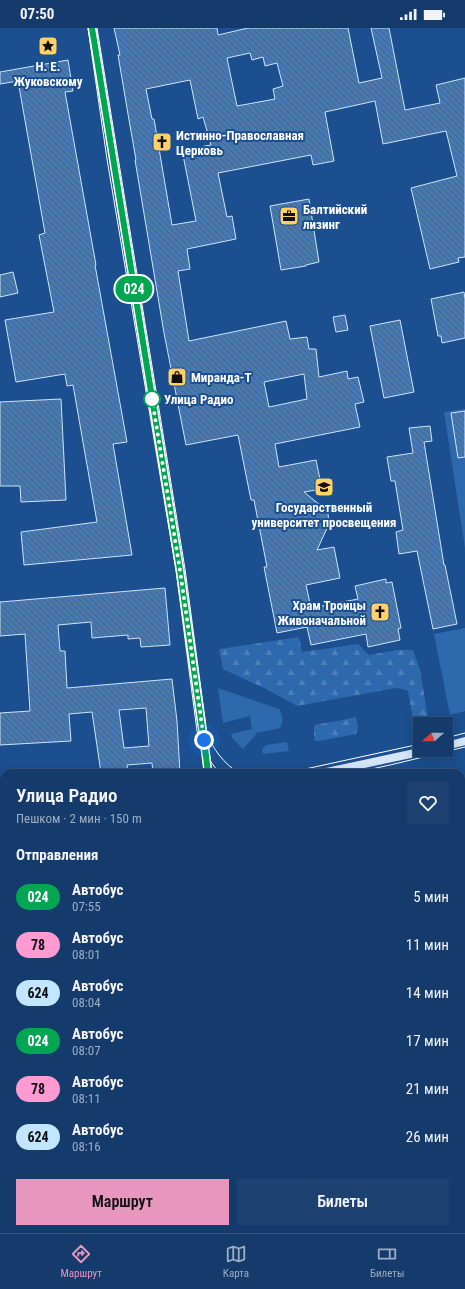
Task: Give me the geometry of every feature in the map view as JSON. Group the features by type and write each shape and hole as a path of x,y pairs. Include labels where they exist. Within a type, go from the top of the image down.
{"street":[{"path":"92,28 180,570 208,769"},
{"path":"453,744 465,741"},
{"path":"341,769 413,753"}],"green space":[{"path":"465,409 465,548 444,412"},
{"path":"465,628 465,711 450,715 434,634"},
{"path":"299,637 302,652 358,644 369,655 396,650 413,650 420,670 428,717 413,717 413,719 408,691 396,688 297,706 268,690 223,669 219,649"},
{"path":"218,688 279,709 282,718 280,728 256,733 243,749 232,738 231,734 252,729 250,716 223,723"},
{"path":"356,717 358,727 356,734 315,741 314,725"},
{"path":"287,742 289,751 263,754 262,750 266,745"}],"building":[{"path":"114,28 217,28 218,35 248,28 348,28 359,83 382,78 371,28 389,28 405,110 440,103 436,85 465,78 465,257 458,258 459,262 430,269 411,188 457,176 446,131 383,144 375,101 325,112 334,161 313,165 311,155 218,173 227,217 232,216 236,239 187,249 190,269 178,271 189,341 286,321 290,339 307,337 309,349 316,349 319,377 347,371 348,379 358,377 364,402 355,404 360,427 275,444 279,467 316,460 322,489 304,492 325,509 328,514 329,524 317,550 334,547 340,578 306,585 311,608 358,599 355,586 386,579 386,583 392,582 401,628 398,629 400,640 368,647 366,634 311,645 307,627 277,633 264,567 267,567 254,500 251,500 238,435 186,445 164,333 118,55 120,55","holes":["250,53 252,60 263,57 265,66 277,63 283,86 273,89 275,99 237,106 227,58","190,80 198,119 203,117 211,145 182,150 196,221 172,225 154,119 152,119 146,89","304,374 307,399 269,407 264,382"]},
{"path":"68,60 73,91 65,92 127,442 113,444 132,555 24,565 21,532 97,522 73,385 67,386 65,374 16,382 5,320 54,312 39,235 45,233 18,81 0,84 0,72"},
{"path":"309,199 319,262 306,266 281,270 270,206"},
{"path":"13,272 18,293 0,297 0,275"},
{"path":"464,292 465,338 442,343 441,336 438,336 431,299"},
{"path":"345,315 348,330 336,332 333,317"},
{"path":"400,320 414,392 384,398 370,326"},
{"path":"61,399 66,500 21,502 20,486 0,486 0,402"},
{"path":"465,411 465,457 458,458 451,413"},
{"path":"430,426 432,441 424,442 444,565 457,624 433,629 417,551 399,554 396,532 403,530 395,481 391,481 387,457 413,453 409,428"},
{"path":"165,588 170,645 141,647 140,638 128,639 128,635 92,638 91,622 58,625 60,651 65,651 67,688 172,679 177,721 180,769 153,769 152,763 127,765 128,769 100,769 92,712 69,714 71,741 0,745 0,713 30,711 25,634 0,636 0,602","holes":["146,708 149,746 124,748 119,710"]}],"tram line":[{"path":"88,28 107,159 176,570 197,731 206,754 216,769"},
{"path":"97,28 185,569 207,734 220,756 234,769"},
{"path":"453,736 465,733"},
{"path":"305,769 413,746"},
{"path":"372,769 465,747"}],"bus line":[{"name":"024","path":"92,28 180,570 208,769"}],"place":[{"name":"Н. Е. Жуковскому","path":"48,46"},
{"name":"Истинно-Православная Церковь","path":"162,142"},
{"name":"Балтийский лизинг","path":"289,216"},
{"name":"Миранда-Т","path":"177,377"},
{"name":"Улица Радио","path":"152,399"},
{"name":"Государственный университет просвещения","path":"324,487"},
{"name":"Храм Троицы Живоначальной","path":"380,612"}],"route":[{"path":"152,399 180,570 204,740"}]}
